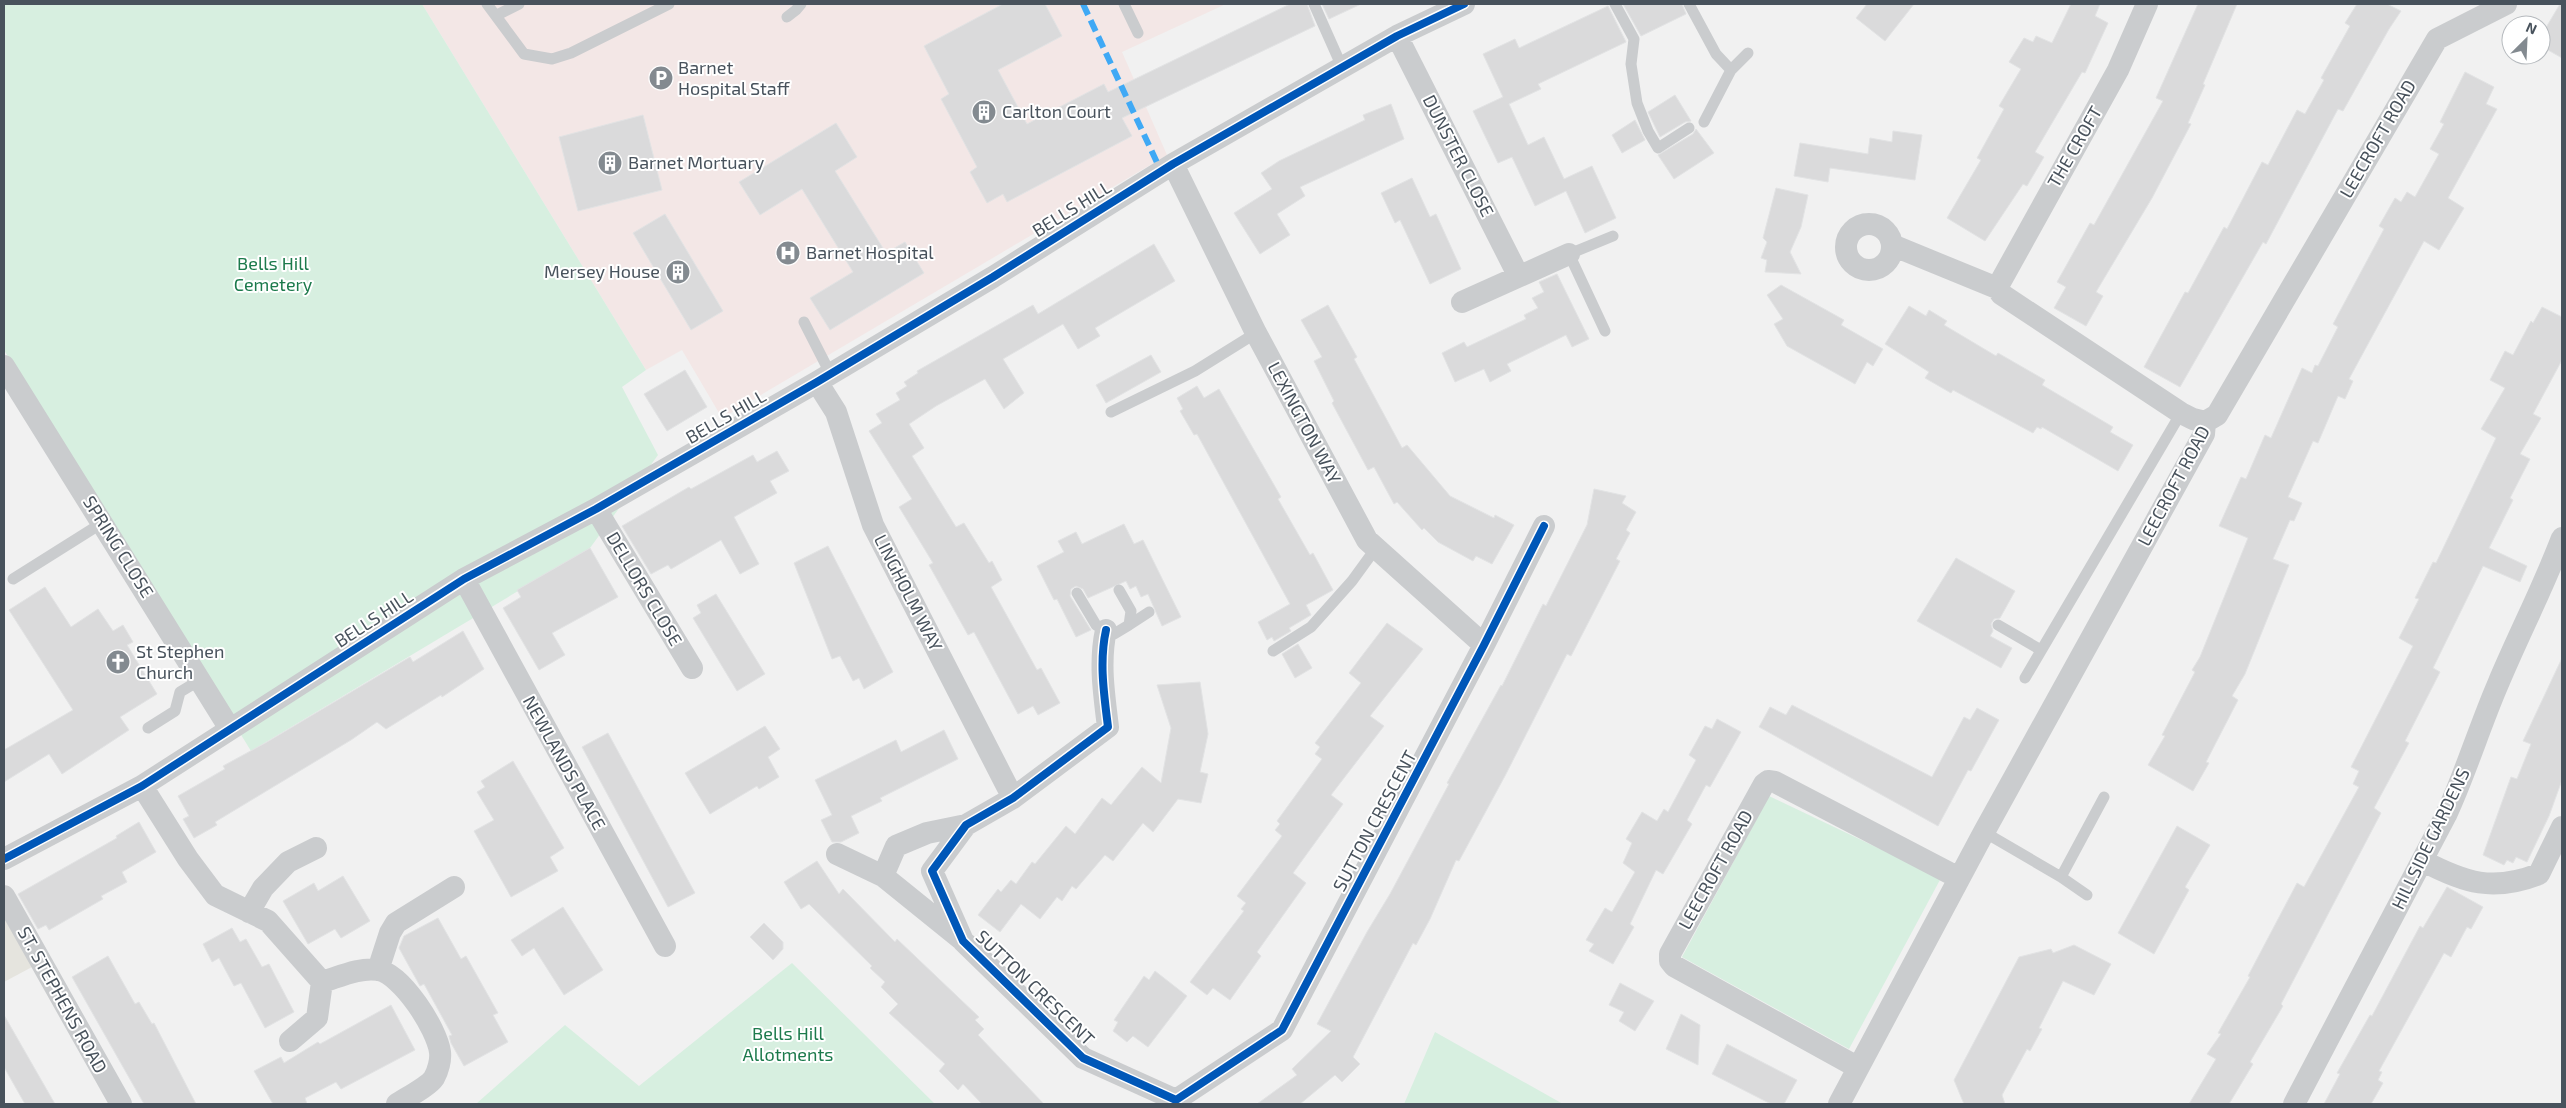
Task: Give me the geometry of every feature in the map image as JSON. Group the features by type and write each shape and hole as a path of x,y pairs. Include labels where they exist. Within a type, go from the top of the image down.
{"street":[{"name":"THE CROFT","path":"1997,288 2118,70 2147,4"},
{"name":"LEECROFT ROAD","path":"1839,1104 1857,1067 1984,832 2204,434 2205,422 2216,415 2438,38 2506,4"},
{"name":"BELLS HILL","path":"4,859 142,786 464,579 596,509 824,378 993,277 1174,164 1397,36 1460,5"},
{"name":"DUNSTER CLOSE","path":"1397,36 1518,276"},
{"name":"LEXINGTON WAY","path":"1174,164 1256,333 1367,540 1484,645"},
{"path":"1892,245 1997,288 2001,294 2182,412 2193,419 2205,422"},
{"path":"1462,302 1569,254"},
{"name":"SPRING CLOSE","path":"4,366 230,729"},
{"name":"LINGHOLM WAY","path":"824,378 873,525 1013,798"},
{"name":"DELLORS CLOSE","path":"596,509 692,668"},
{"name":"SUTTON CRESCENT","path":"1106,630 1102,648 1103,687 1108,727 1013,798 966,825 932,871 964,941 1083,1058 1176,1100 1282,1030 1484,645 1544,526"},
{"name":"HILLSIDE GARDENS","path":"2294,1104 2423,861 2462,779 2474,742 2562,540"},
{"name":"NEWLANDS PLACE","path":"464,579 665,946"},
{"name":"LEECROFT ROAD","path":"1857,1067 1674,966 1670,961 1670,954 1764,784 1768,781 1775,782 1959,878"},
{"path":"142,786 188,860 216,895 268,922 322,982 317,1018 290,1041"},
{"path":"883,876 896,846 927,833 966,825"},
{"path":"2423,861 2448,874 2480,883 2505,885 2539,874 2562,827"},
{"path":"249,912 263,888 288,862 316,848"},
{"path":"837,854 883,876 964,941"},
{"path":"378,970 390,933 396,923 454,887"},
{"name":"ST. STEPHENS ROAD","path":"4,896 121,1104"},
{"path":"322,982 358,971 378,970 399,982 409,992 437,1040 440,1054 439,1066 434,1079 397,1104"}],"lane":[{"path":"488,4 524,54 552,59 571,53 669,4"},
{"path":"497,15 519,4"},
{"path":"787,17 801,4"},
{"path":"1124,4 1138,33"},
{"path":"1314,4 1342,67"},
{"path":"1615,4 1634,39 1631,64 1638,103 1648,131 1658,148 1689,128"},
{"path":"1689,4 1716,54 1731,70"},
{"path":"1704,122 1731,70 1748,53"},
{"path":"1605,331 1569,254 1613,236"},
{"path":"804,322 824,378"},
{"path":"1112,412 1195,371 1256,333"},
{"path":"2025,678 2182,412"},
{"path":"13,579 102,523"},
{"path":"1273,650 1311,627 1352,581 1376,548"},
{"path":"1120,590 1131,611 1129,625"},
{"path":"1078,593 1096,625 1114,634 1149,612"},
{"path":"1998,625 2041,650"},
{"path":"148,728 175,711 180,692 200,680"},
{"path":"2061,877 2104,797"},
{"path":"1984,832 2061,877 2087,895"}],"shaded area":[{"name":"Barnet Hospital","path":"422,4 1226,4 1122,52 1167,155 722,418 682,350 646,370"},
{"path":"4,893 45,960 4,982"}],"green space":[{"name":"Bells Hill Cemetery","path":"4,4 422,4 646,370 622,387 658,455 590,548 251,751 4,350"},
{"path":"1769,796 1941,878 1849,1049 1682,957"},
{"name":"Bells Hill Allotments","path":"792,963 935,1104 476,1104 565,1025 639,1086"},
{"path":"1435,1032 1563,1104 1404,1104"}],"building":[{"name":"Carlton Court","path":"1003,4 1045,4 1062,36 998,70 1027,124 1104,84 1108,92 1290,4 1307,4 1315,26 1122,118 1132,136 1007,202 1003,194 987,203 970,172 977,167 941,99 949,94 924,46"},
{"path":"1322,4 1361,4 1329,19"},
{"path":"1623,4 1682,4 1686,14 1641,36"},
{"path":"1867,4 1914,4 1885,41 1856,18"},
{"path":"2071,4 2100,4 2095,16 2108,23 2085,73 2082,72 2035,152 2044,157 2027,186 2023,184 1985,241 1947,218 1981,160 1977,158 2004,109 1999,106 2021,69 2009,62 2024,38 2033,42 2036,36 2052,43"},
{"path":"2198,4 2237,4 2188,123 2191,124 2152,198 2096,292 2103,296 2086,326 2054,308 2066,287 2057,282 2090,223 2094,225 2163,101 2156,98"},
{"path":"2357,4 2387,4 2401,11 2343,111 2338,109 2266,244 2263,242 2180,387 2144,367 2185,292 2188,293 2224,227 2227,229 2262,162 2268,165 2297,110 2305,114 2324,80 2321,78 2350,26 2345,23"},
{"path":"2560,4 2562,4 2562,58 2551,52 2551,19"},
{"path":"1608,6 1626,42 1538,84 1541,89 1509,104 1528,145 1544,137 1564,179 1592,166 1616,218 1585,233 1566,191 1535,206 1512,157 1498,163 1473,111 1503,97 1483,54 1515,39 1519,48"},
{"path":"2465,72 2494,87 2486,104 2497,109 2448,198 2464,208 2439,250 2424,241 2349,379 2353,381 2345,399 2338,396 2318,443 2313,441 2288,497 2302,503 2294,521 2290,520 2273,559 2289,565 2245,674 2232,696 2238,700 2206,762 2209,763 2193,791 2148,765 2165,736 2162,735 2195,672 2192,670 2200,657 2248,538 2219,526 2241,477 2246,479 2265,435 2271,438 2302,368 2312,373 2315,365 2318,366 2338,327 2333,324 2384,229 2379,226 2395,198 2401,202 2407,192 2415,197 2439,154 2430,149 2444,124 2440,122"},
{"path":"1675,95 1691,121 1685,122 1660,137 1648,112"},
{"path":"1391,104 1404,139 1300,187 1305,196 1277,214 1290,235 1260,254 1234,213 1272,189 1261,173 1279,161 1365,120 1363,115"},
{"name":"Barnet Mortuary","path":"643,115 662,190 578,211 559,137"},
{"path":"1635,120 1645,140 1622,153 1612,135"},
{"path":"836,123 857,157 835,171 886,253 905,242 924,273 830,330 810,298 853,272 802,189 760,215 739,182"},
{"path":"1696,129 1714,153 1674,179 1658,155 1693,134"},
{"path":"1893,131 1922,135 1915,180 1830,168 1828,182 1794,176 1800,143 1868,154 1870,138 1892,142"},
{"path":"1412,178 1430,217 1436,214 1461,269 1430,284 1400,220 1395,223 1381,193"},
{"path":"1776,188 1808,195 1801,227 1790,252 1801,274 1765,272 1767,260 1761,258 1767,242 1763,238"},
{"name":"Mersey House","path":"665,214 723,311 691,330 633,233"},
{"path":"1154,244 1175,281 1095,328 1100,336 1078,349 1063,324 1003,359 1024,393 1004,409 985,379 936,406 909,424 924,448 912,456 956,527 964,523 989,563 992,561 1002,580 991,587 1037,670 1041,668 1060,703 1038,715 1033,706 1018,714 974,632 968,635 929,565 933,563 899,507 912,499 869,431 882,423 876,414 900,400 896,393 907,386 904,382 918,373 917,371 1033,305 1038,314"},
{"path":"1557,274 1589,339 1572,347 1566,335 1507,364 1511,371 1490,382 1484,369 1455,382 1442,353 1464,342 1467,347 1526,319 1524,315 1538,308 1532,298 1544,292 1539,282"},
{"path":"1781,285 1844,320 1841,325 1883,349 1873,366 1867,362 1855,384 1787,346 1774,324 1783,319 1767,295"},
{"path":"1328,305 1357,357 1354,359 1402,448 1407,445 1450,496 1494,518 1495,515 1514,525 1492,564 1476,556 1473,561 1438,542 1424,528 1422,530 1397,502 1394,504 1374,467 1368,470 1332,403 1334,401 1314,361 1322,357 1301,320"},
{"path":"1909,306 1926,316 1929,310 1947,321 1944,325 1996,356 1998,353 2045,380 2042,385 2113,427 2110,432 2133,445 2118,471 2042,427 2041,429 2037,427 2033,433 1953,390 1951,393 1925,378 1929,372 1885,344"},
{"path":"2542,307 2562,317 2562,360 2533,414 2541,418 2520,454 2530,459 2510,498 2513,500 2489,548 2527,566 2520,582 2483,566 2433,668 2440,672 2405,741 2409,743 2374,808 2381,813 2281,1004 2283,1006 2250,1062 2253,1064 2229,1104 2189,1104 2216,1059 2207,1054 2221,1034 2218,1033 2250,977 2248,976 2297,883 2304,887 2359,787 2353,784 2359,771 2351,767 2413,646 2399,638 2419,599 2415,598 2433,562 2436,563 2496,438 2481,429 2505,388 2490,380 2505,351 2513,355 2531,321 2533,323"},
{"path":"1151,355 1161,372 1106,403 1096,385"},
{"path":"685,370 707,407 667,431 644,394"},
{"path":"1197,386 1204,398 1219,389 1281,497 1278,499 1310,555 1313,553 1333,590 1306,605 1311,615 1289,628 1291,631 1274,641 1272,637 1267,640 1258,622 1290,604 1197,434 1194,435 1180,411 1183,409 1177,398"},
{"path":"777,451 789,471 770,481 777,493 734,517 759,564 740,574 721,540 671,569 668,565 651,574 622,526 689,487 691,489 753,455 757,462"},
{"path":"1594,489 1626,496 1622,503 1636,512 1626,530 1630,533 1616,559 1620,561 1571,656 1567,654 1459,861 1456,860 1430,919 1416,945 1413,943 1353,1057 1360,1064 1342,1082 1335,1075 1300,1104 1257,1104 1297,1075 1292,1069 1331,1031 1317,1024 1390,894 1449,784 1447,783 1502,686 1543,604 1546,606 1587,525"},
{"path":"1124,524 1134,544 1143,540 1181,617 1162,626 1148,594 1141,597 1136,586 1130,589 1126,581 1088,598 1083,589 1076,586 1071,589 1070,596 1091,630 1076,637 1057,599 1054,600 1037,566 1064,552 1058,541 1076,532 1082,544"},
{"path":"828,546 893,672 864,689 859,678 853,681 840,656 832,659 794,563"},
{"path":"590,548 618,597 552,633 565,655 539,670 503,608 521,597 517,590"},
{"path":"1956,558 2015,591 2000,618 1994,619 1991,624 1993,631 1990,636 2012,648 2001,668 1917,621"},
{"path":"45,587 71,627 98,609 113,631 123,625 133,642 127,645 157,694 120,717 129,730 62,774 49,754 4,782 4,750 73,710 9,610"},
{"path":"716,594 765,674 737,691 693,618 701,613 697,605"},
{"path":"1387,623 1423,649 1370,716 1384,726 1331,795 1343,804 1293,873 1306,883 1257,952 1261,956 1230,1000 1213,988 1207,995 1190,982 1244,911 1241,909 1246,903 1237,896 1282,836 1275,830 1280,824 1277,821 1322,759 1315,754 1320,747 1315,743 1361,683 1349,673"},
{"path":"463,631 484,669 442,697 441,695 386,729 377,722 351,740 215,822 217,825 194,838 183,819 189,816 178,796 225,769 223,766 410,657 413,662"},
{"path":"1298,644 1312,668 1295,678 1282,654"},
{"path":"2562,658 2562,780 2549,816 2527,862 2516,857 2513,863 2507,860 2504,865 2483,855 2511,777 2517,779 2531,744 2523,741"},
{"path":"1200,682 1208,734 1200,772 1208,774 1201,803 1178,799 1153,832 1143,823 1113,861 1105,855 1076,889 1072,886 1062,901 1057,897 1040,919 1021,904 1000,932 978,915 998,889 1001,892 1011,880 1016,884 1032,862 1035,864 1066,826 1075,834 1102,798 1111,805 1142,767 1161,783 1171,728 1157,685"},
{"path":"1792,705 1932,777 1964,717 1970,720 1977,708 1999,720 1971,771 1968,770 1938,826 1759,727 1770,707 1786,715"},
{"path":"1717,719 1741,732 1710,787 1706,785 1687,820 1692,824 1663,874 1656,870 1630,924 1634,927 1613,964 1589,951 1594,944 1586,940 1605,908 1612,912 1635,872 1623,863 1632,843 1626,839 1642,812 1657,821 1664,809 1668,812 1696,760 1689,755 1705,726 1712,729"},
{"path":"765,726 780,749 768,757 779,777 759,789 757,786 710,814 685,773"},
{"path":"944,730 958,759 880,798 882,801 851,816 859,833 841,842 832,842 821,820 832,815 815,780 896,740 901,752"},
{"path":"608,733 695,893 668,907 582,747"},
{"path":"513,761 564,848 550,857 558,871 511,897 474,831 494,820 477,792 485,787 481,781"},
{"path":"139,822 156,852 122,872 127,882 101,896 103,899 49,930 46,925 38,929 18,894 117,838 116,836"},
{"path":"2177,826 2210,845 2185,887 2189,890 2154,954 2118,933"},
{"path":"817,861 839,894 843,889 895,942 897,939 979,1017 975,1020 984,1029 978,1035 1044,1104 982,1104 963,1084 958,1090 939,1071 945,1064 889,1013 898,1004 881,987 885,982 870,968 872,966 809,904 801,909 784,882"},
{"path":"343,876 370,921 341,938 335,929 308,944 283,901 314,883 318,891"},
{"path":"2447,887 2483,907 2471,929 2467,927 2451,957 2444,953 2379,1071 2382,1072 2378,1080 2383,1083 2371,1104 2324,1104 2340,1074 2337,1073 2370,1015 2372,1016 2420,926 2423,928"},
{"path":"563,907 603,970 564,995 534,948 522,956 511,940"},
{"path":"438,918 461,959 466,956 498,1013 493,1015 508,1042 464,1066 451,1043 449,1036 452,1035 424,984 420,986 399,948 404,936"},
{"path":"764,923 783,942 783,949 773,960 750,937"},
{"path":"232,928 240,942 246,939 262,967 269,964 294,1012 265,1028 241,983 234,986 219,958 212,962 203,944"},
{"path":"2074,945 2111,964 2094,995 2063,981 2039,1028 2042,1029 2030,1051 2027,1049 2002,1095 2005,1104 1964,1104 1954,1080 2019,957 2051,949 2053,953"},
{"path":"108,956 135,1004 139,1002 152,1024 154,1023 196,1104 144,1104 72,977"},
{"path":"1155,971 1187,996 1148,1047 1133,1036 1127,1042 1113,1031 1118,1022 1114,1020 1144,976 1149,980"},
{"path":"1620,983 1654,1001 1635,1031 1619,1021 1624,1012 1609,1005"},
{"path":"391,1005 415,1050 341,1089 336,1082 305,1098 307,1104 273,1104 254,1071 281,1057 284,1063 318,1042 320,1044"},
{"path":"1681,1014 1700,1025 1698,1065 1666,1049"},
{"path":"4,1015 55,1104 25,1104 4,1067"},
{"path":"1727,1044 1797,1080 1784,1104 1771,1104 1712,1074"}],"marked path":[{"path":"1083,4 1161,171"}],"cycle path":[{"path":"4,859 142,786 464,579 596,509 817,382 993,277 1173,164 1397,36 1464,4"},
{"path":"1106,630 1103,666 1108,727 1013,798 966,825 932,871 963,941 1083,1058 1176,1100 1282,1030 1484,645 1544,526"}],"place":[{"name":"Barnet Hospital Staff","path":"661,78"},
{"name":"Carlton Court","path":"984,112"},
{"name":"Barnet Mortuary","path":"610,163"},
{"name":"Barnet Hospital","path":"788,253"},
{"name":"Mersey House","path":"678,272"},
{"name":"St Stephen Church","path":"118,662"}]}
